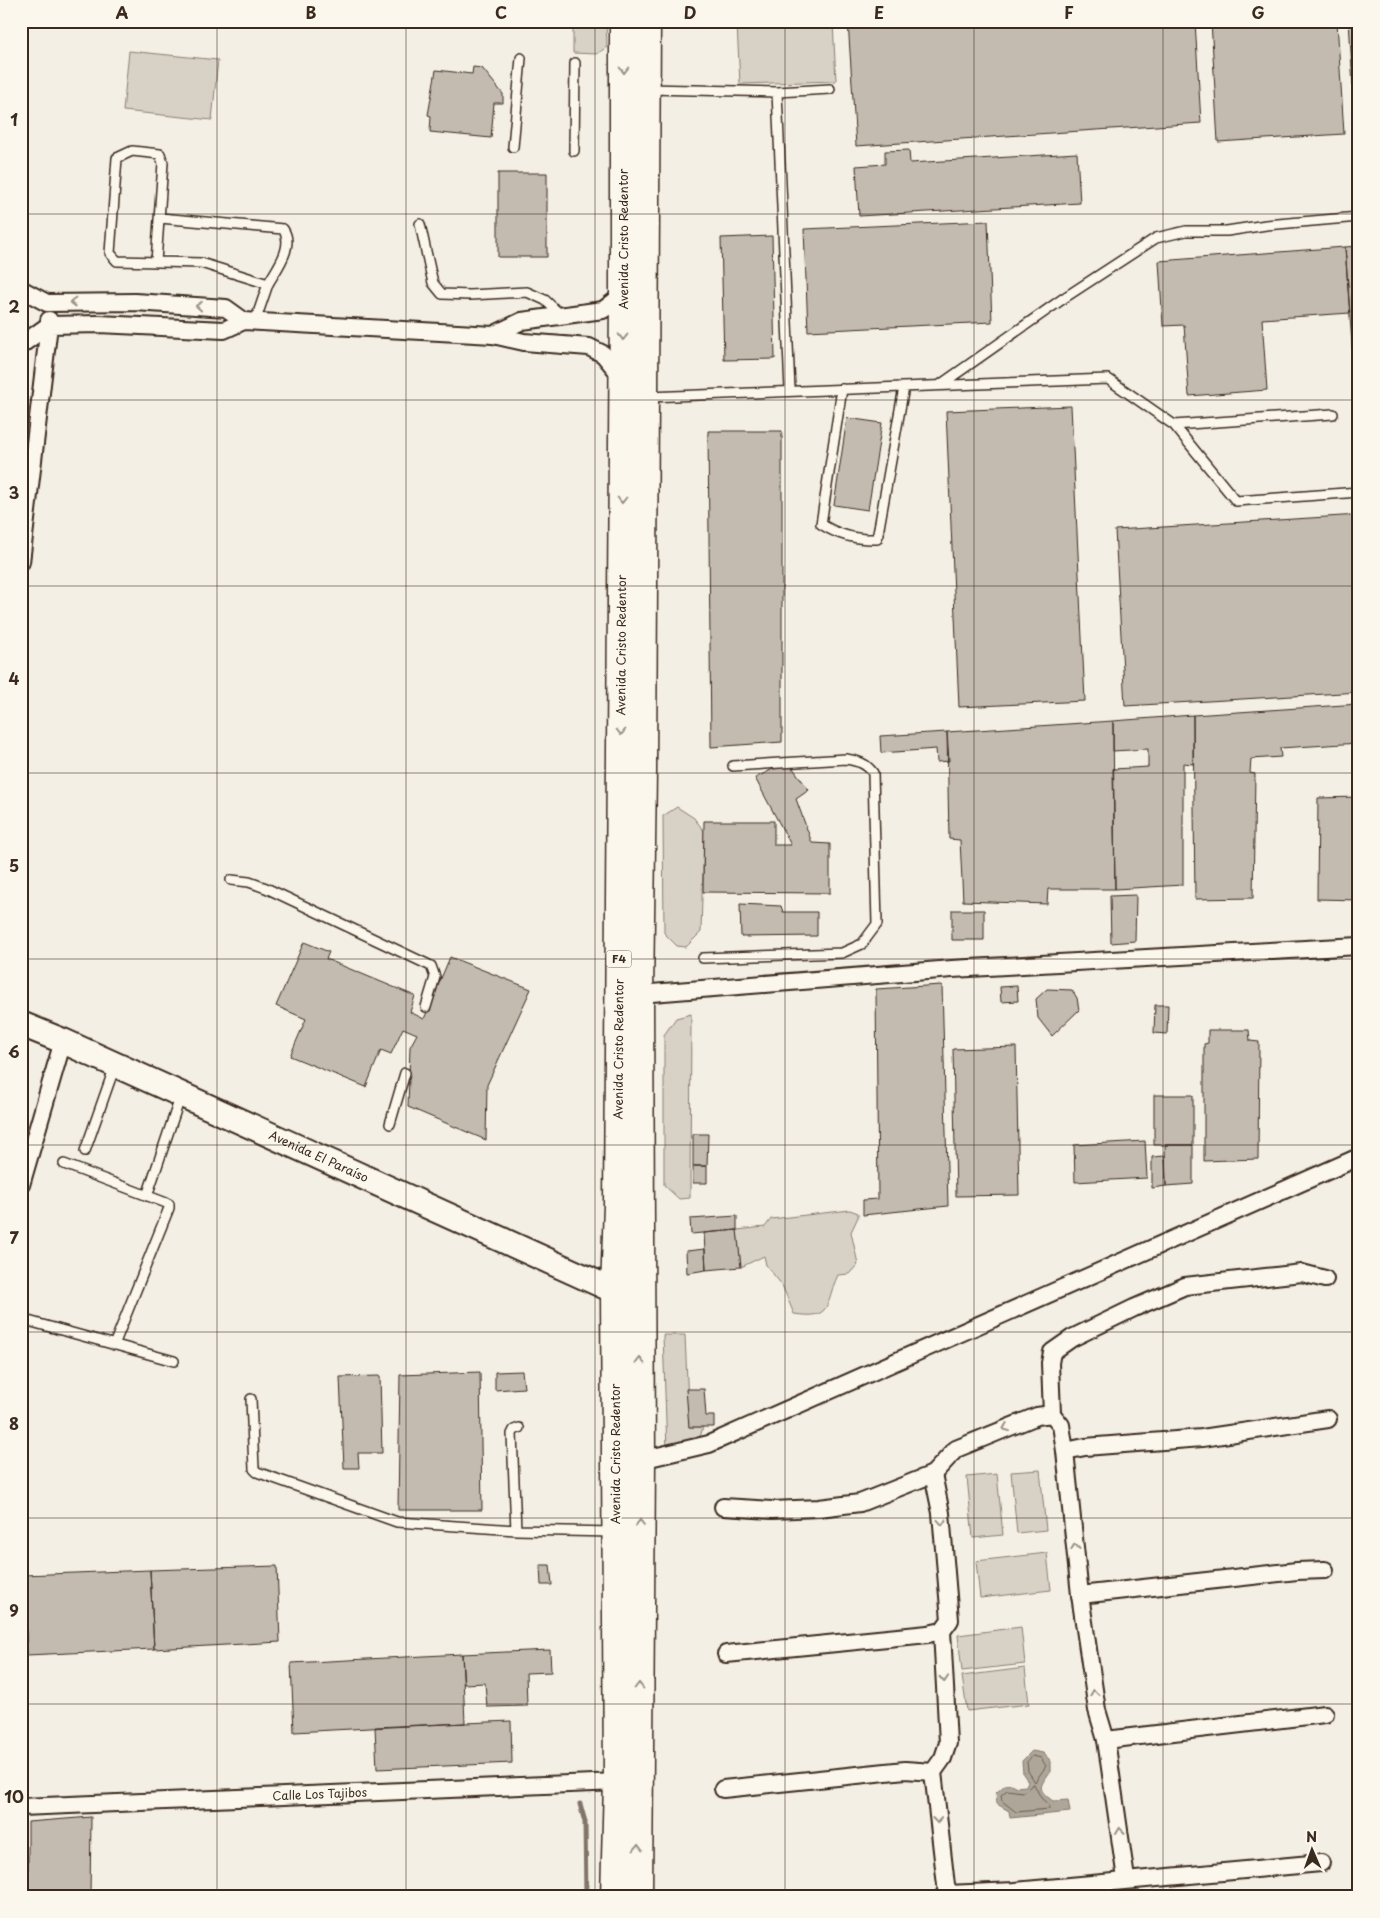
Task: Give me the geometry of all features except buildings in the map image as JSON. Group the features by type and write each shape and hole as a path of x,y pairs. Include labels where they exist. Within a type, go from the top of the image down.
{"highway":[{"name":"Avenida Cristo Redentor","path":"615,1897 618,1782 615,1290 618,1205 624,21"},
{"name":"Avenida Cristo Redentor","path":"638,1897 641,1460 639,994 646,21"}],"street":[{"path":"21,289 47,303 135,302 226,308 249,321"},
{"path":"493,335 522,321 602,310 624,294"},
{"path":"134,326 135,302"},
{"path":"21,562 49,325 47,303"},
{"path":"21,346 49,325 224,330 249,321 493,335 524,342 589,347 603,354 622,377"},
{"path":"639,994 952,969 1359,946"},
{"name":"Avenida El Paraíso","path":"21,1024 182,1094 615,1290"},
{"path":"21,1185 63,1041"},
{"path":"21,1129 38,1128"},
{"path":"641,1460 709,1444 1359,1157"},
{"path":"1126,1879 1106,1740 1097,1710 1080,1595 1066,1451 1061,1425 1052,1414 1050,1363 1052,1352 1072,1338 1185,1286 1302,1272 1325,1279"},
{"path":"723,1508 772,1510 860,1504 933,1474 956,1449 1036,1416 1052,1414"},
{"path":"1066,1451 1102,1446 1202,1438 1328,1420"},
{"path":"933,1474 941,1513 950,1620 942,1631 948,1744 943,1758 933,1772 944,1895 1044,1892 1126,1879 1143,1880 1322,1863"},
{"path":"1080,1595 1298,1571 1325,1570"},
{"path":"726,1654 928,1634 942,1631"},
{"path":"1106,1740 1325,1714"},
{"path":"723,1789 905,1770 933,1772"},
{"name":"Calle Los Tajibos","path":"21,1807 618,1782"}],"lane":[{"path":"513,147 521,58"},
{"path":"574,151 575,63"},
{"path":"646,89 777,92 830,89"},
{"path":"777,92 790,390"},
{"path":"156,262 162,163 160,154 132,151 117,158 110,253 116,261 156,262 201,263 268,284"},
{"path":"940,386 1064,298 1156,238 1186,231 1227,231 1266,225 1359,217"},
{"path":"160,218 283,229 288,235 288,246 249,321"},
{"path":"420,224 433,283 442,294 470,295 527,292 546,300 562,316"},
{"path":"643,397 1108,379 1174,425 1236,501 1359,492"},
{"path":"842,389 821,524 833,532 862,540 877,539 904,387"},
{"path":"1174,425 1333,414"},
{"path":"703,958 842,953 862,944 877,924 873,773 868,767 861,762 846,759 733,766"},
{"path":"231,880 249,882 266,888 431,966 435,977 426,1007"},
{"path":"85,1150 115,1064"},
{"path":"390,1124 405,1073"},
{"path":"147,1196 182,1094"},
{"path":"64,1164 167,1202 169,1208 114,1345"},
{"path":"21,1319 174,1361"},
{"path":"251,1399 254,1469 260,1474 398,1522 516,1530 616,1532"},
{"path":"516,1530 512,1434 514,1430 519,1428"}],"shaded area":[{"path":"573,21 606,21 607,47 597,54 573,53"},
{"path":"833,22 836,81 740,84 737,25"},
{"path":"129,51 218,60 212,120 123,111"},
{"path":"677,807 694,818 704,831 701,932 686,947 677,946 664,933 663,816"},
{"path":"691,1014 690,1198 679,1199 664,1185 664,1035 676,1018"},
{"path":"850,1210 858,1213 851,1232 858,1264 849,1274 838,1275 826,1308 822,1312 816,1315 794,1314 782,1285 766,1265 764,1256 741,1267 737,1230 765,1227 771,1219"},
{"path":"663,1335 685,1335 689,1427 703,1427 699,1441 667,1450"},
{"path":"1040,1470 1046,1530 1017,1533 1011,1472"},
{"path":"997,1474 1003,1535 973,1538 967,1477"},
{"path":"1047,1553 1051,1590 980,1598 976,1561"},
{"path":"1021,1627 1025,1664 962,1671 958,1635"},
{"path":"1025,1668 1029,1704 967,1711 962,1676"}],"water":[{"path":"1032,1751 1043,1753 1050,1760 1050,1772 1042,1784 1042,1790 1053,1801 1068,1800 1070,1812 1010,1818 1009,1811 997,1804 996,1793 1005,1785 1026,1786 1028,1781 1023,1774 1022,1761"}],"waterway":[{"path":"580,1804 585,1822 586,1897"}]}
